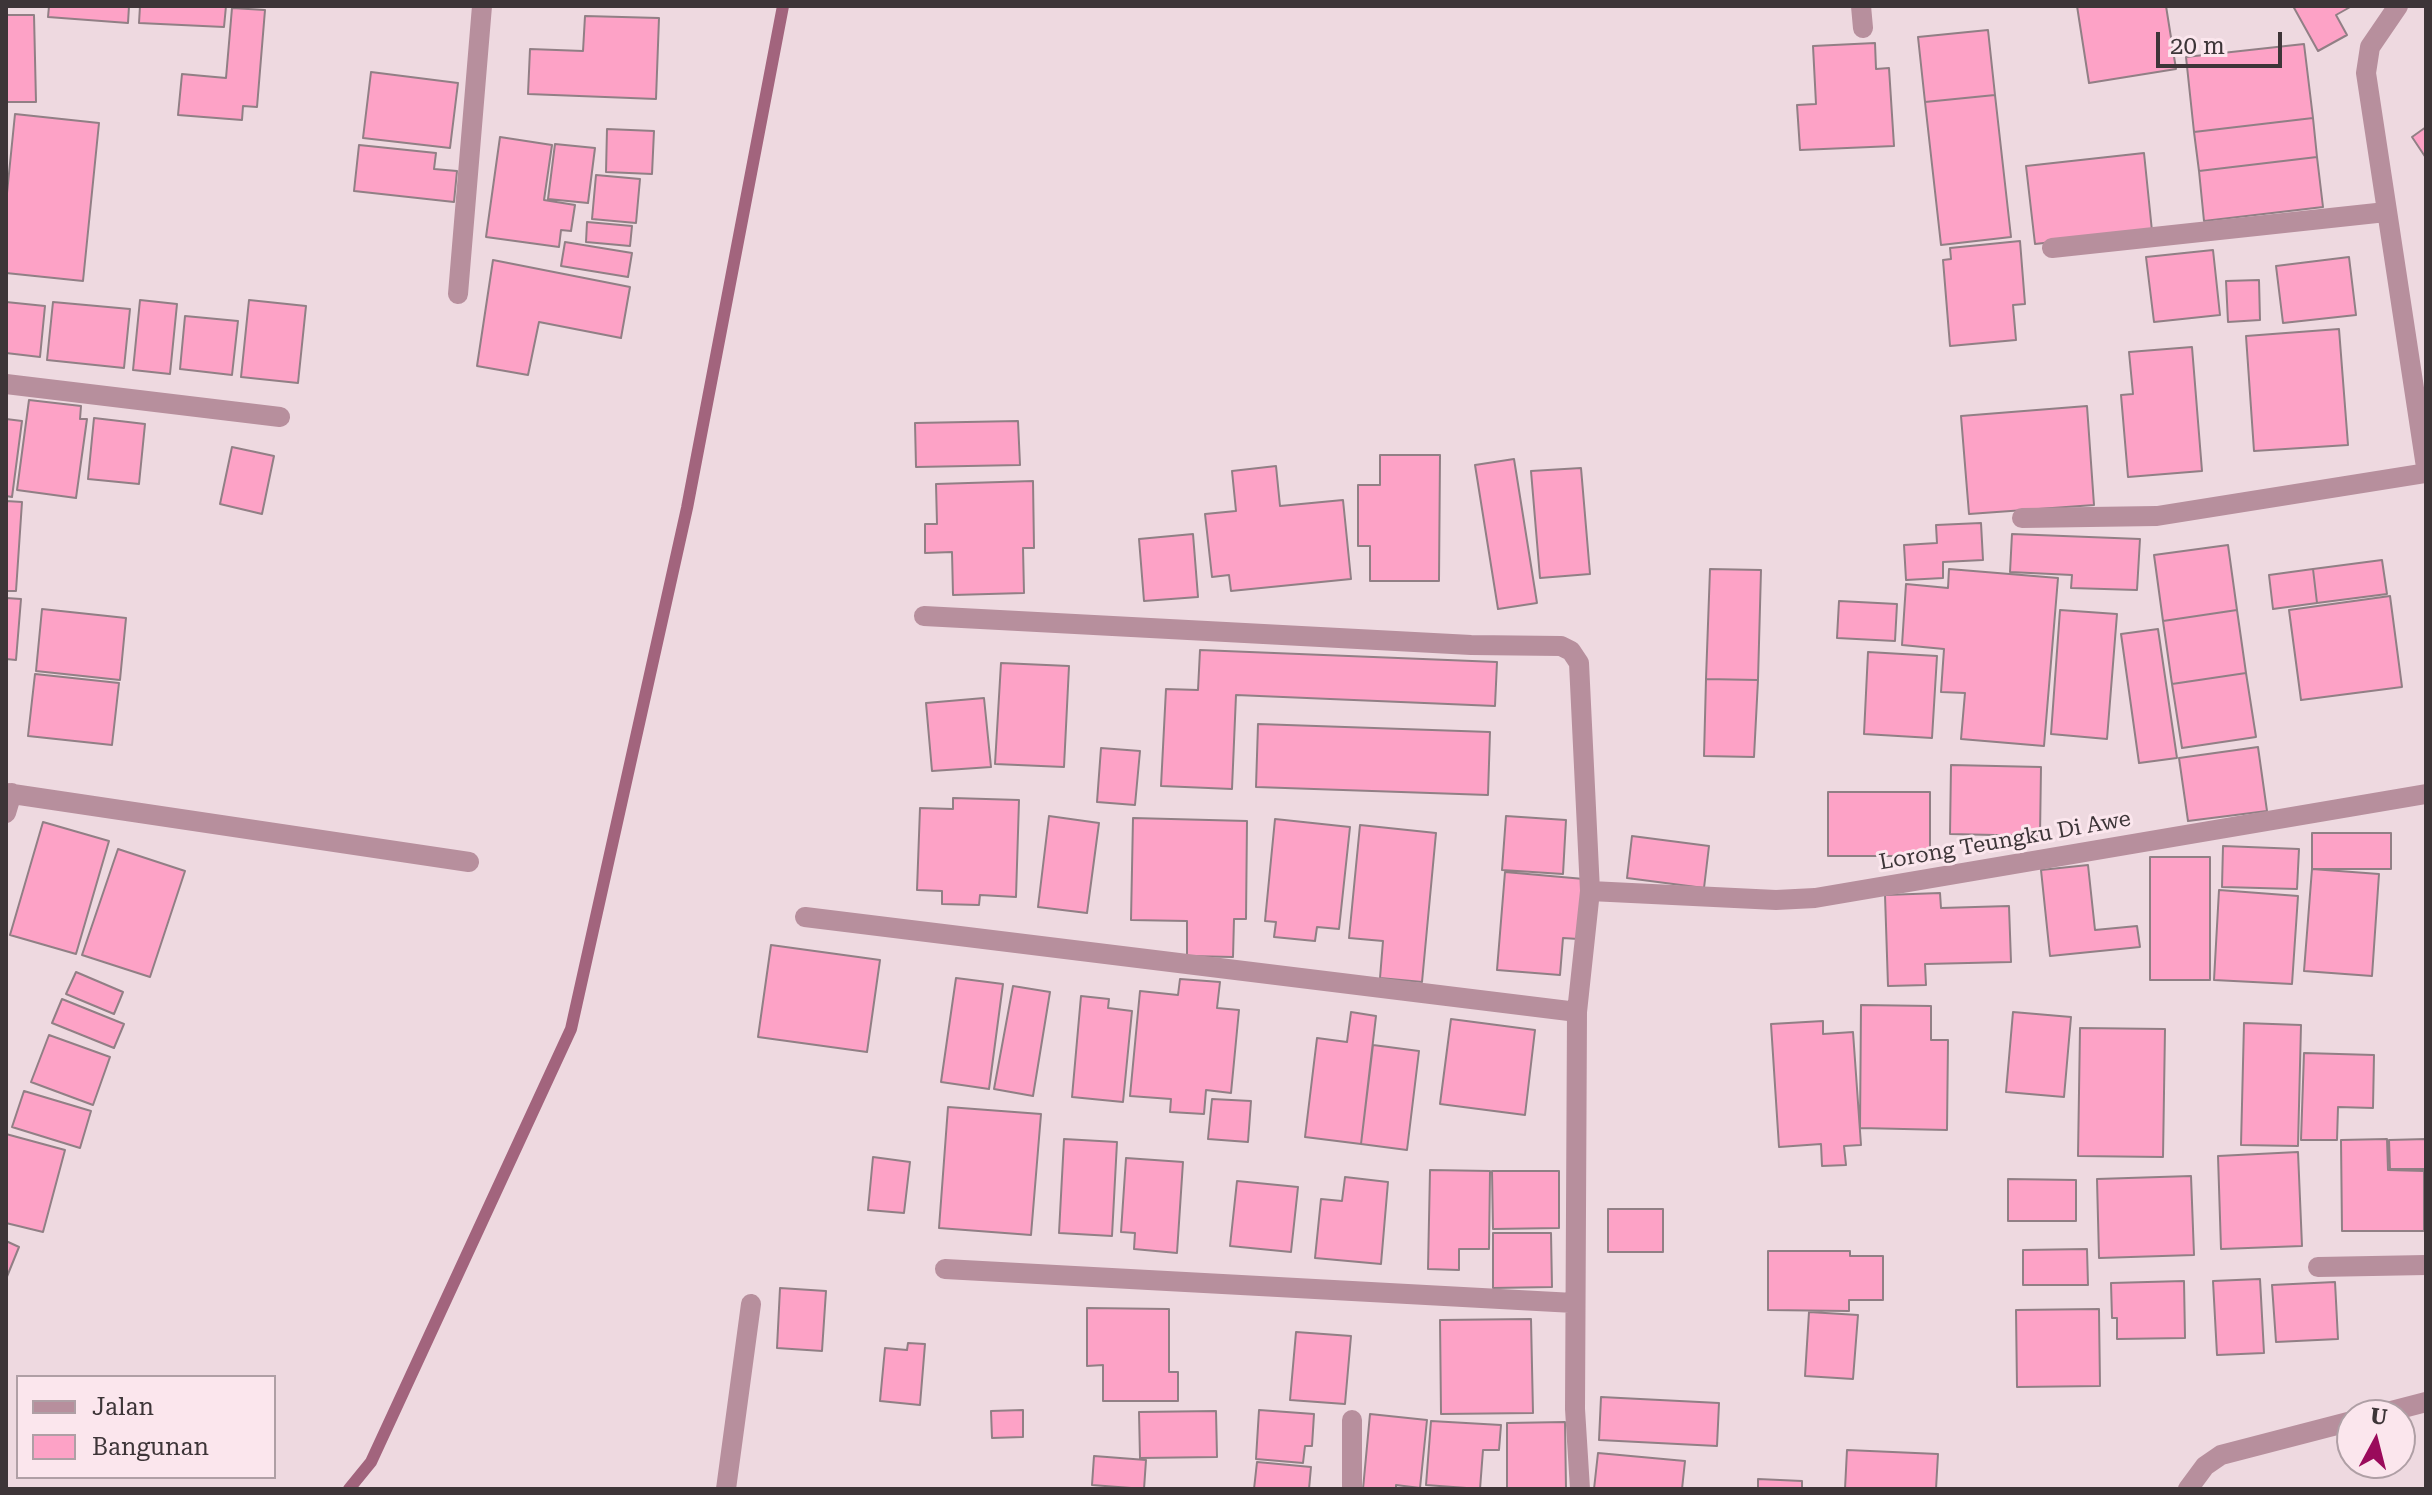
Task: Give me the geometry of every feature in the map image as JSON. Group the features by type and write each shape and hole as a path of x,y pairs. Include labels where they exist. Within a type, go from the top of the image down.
{"street":[{"path":"458,294 482,6"},
{"path":"1861,6 1863,28"},
{"path":"2398,6 2370,47 2366,73 2426,467"},
{"path":"2052,248 2386,212"},
{"path":"6,384 280,417"},
{"path":"2022,518 2183,513 2426,473"},
{"path":"924,616 1471,645 1561,646 1571,651 1579,663 1590,891 1577,1012 1574,1303 1575,1409 1580,1489"},
{"name":"Lorong Teungku Di Awe","path":"1590,891 1776,900 1815,898 2426,794"},
{"path":"8,799 469,862"},
{"path":"805,917 1577,1012"},
{"path":"2318,1267 2426,1265"},
{"path":"945,1269 1574,1303"},
{"path":"726,1489 751,1304"},
{"path":"1352,1420 1352,1489"},
{"path":"2188,1489 2205,1466 2221,1455 2336,1425"}],"building":[{"path":"49,6 129,6 128,23 48,17"},
{"path":"140,6 226,6 224,27 139,23"},
{"path":"2077,6 2166,6 2176,69 2089,83"},
{"path":"2293,6 2352,6 2336,15 2347,35 2318,51"},
{"path":"232,8 265,10 257,107 243,106 242,120 178,115 182,74 226,78"},
{"path":"6,15 34,15 36,102 6,102"},
{"path":"585,16 659,18 656,99 528,94 530,49 583,51"},
{"path":"1988,30 1995,95 1925,102 1918,37"},
{"path":"1875,43 1876,69 1889,68 1894,146 1800,150 1797,105 1816,104 1813,46"},
{"path":"2304,44 2313,118 2194,132 2186,57"},
{"path":"371,72 458,83 450,148 363,138"},
{"path":"1995,95 2011,237 1941,245 1925,102"},
{"path":"15,114 99,123 83,281 6,273 6,203"},
{"path":"2313,118 2317,157 2199,171 2194,132"},
{"path":"2426,127 2426,158 2412,137"},
{"path":"607,129 654,131 652,174 606,172"},
{"path":"500,137 552,145 544,200 575,205 571,231 561,230 559,247 486,237"},
{"path":"555,144 595,148 588,203 548,199"},
{"path":"359,145 436,153 434,169 457,171 454,202 354,191"},
{"path":"2144,153 2152,231 2035,244 2026,166"},
{"path":"2317,157 2323,207 2204,221 2199,171"},
{"path":"596,175 640,179 636,223 592,219"},
{"path":"587,222 632,226 630,246 586,242"},
{"path":"2020,241 2025,304 2013,305 2016,340 1950,346 1943,260 1951,259 1950,248"},
{"path":"565,242 632,253 628,277 561,266"},
{"path":"2213,250 2220,315 2154,322 2146,257"},
{"path":"2349,257 2356,315 2283,323 2276,266"},
{"path":"493,260 630,287 621,338 539,322 528,375 477,366"},
{"path":"2259,280 2260,320 2228,322 2226,281"},
{"path":"140,300 177,304 170,374 133,370"},
{"path":"249,300 306,306 298,383 241,377"},
{"path":"6,302 45,306 40,357 6,353"},
{"path":"53,302 130,309 124,368 47,360"},
{"path":"185,316 238,321 232,375 180,369"},
{"path":"2339,329 2348,445 2254,451 2246,336"},
{"path":"2192,347 2202,471 2128,477 2121,395 2133,394 2129,352"},
{"path":"29,400 81,406 80,419 87,419 76,498 17,490"},
{"path":"2087,406 2094,505 1969,514 1961,416"},
{"path":"94,418 145,424 139,484 88,479"},
{"path":"6,419 22,421 12,497 6,496"},
{"path":"1018,421 1020,465 916,467 915,423"},
{"path":"232,447 274,456 262,514 220,504"},
{"path":"1380,455 1440,455 1439,581 1370,581 1370,546 1358,546 1358,485 1380,485"},
{"path":"1514,459 1537,603 1498,609 1475,465"},
{"path":"1276,466 1280,506 1343,500 1351,579 1231,591 1229,575 1212,577 1205,514 1236,511 1232,471"},
{"path":"1581,468 1590,574 1540,578 1531,471"},
{"path":"1033,481 1034,548 1023,548 1024,593 953,595 952,552 925,553 925,524 937,524 936,484"},
{"path":"6,501 22,502 16,591 6,591"},
{"path":"1981,523 1983,560 1943,562 1943,578 1906,580 1904,545 1937,543 1936,525"},
{"path":"1193,534 1198,597 1144,601 1139,539"},
{"path":"2012,534 2140,539 2137,590 2071,588 2072,575 2010,572"},
{"path":"2228,545 2237,610 2163,621 2154,555"},
{"path":"2382,560 2387,594 2317,603 2313,569"},
{"path":"1710,569 1761,570 1758,680 1706,679"},
{"path":"1949,569 2058,578 2044,746 1961,739 1965,693 1941,692 1944,649 1902,645 1906,584 1948,588"},
{"path":"2313,569 2317,603 2273,609 2269,575"},
{"path":"2390,596 2402,687 2301,700 2289,610"},
{"path":"6,598 21,599 16,660 6,659"},
{"path":"1839,601 1897,604 1895,641 1837,638"},
{"path":"42,609 126,618 120,680 36,671"},
{"path":"2060,610 2117,614 2107,739 2051,734"},
{"path":"2237,610 2246,673 2172,684 2163,621"},
{"path":"2158,629 2177,758 2139,763 2121,634"},
{"path":"1200,650 1497,662 1495,706 1236,695 1232,789 1161,786 1166,689 1198,690"},
{"path":"1868,652 1937,656 1932,738 1864,734"},
{"path":"1001,663 1069,666 1064,767 995,764"},
{"path":"2246,673 2256,737 2182,748 2172,684"},
{"path":"35,674 119,683 112,745 28,736"},
{"path":"1706,679 1758,680 1754,757 1704,756"},
{"path":"984,698 991,767 932,771 926,703"},
{"path":"1258,724 1490,732 1488,795 1256,787"},
{"path":"2258,747 2267,811 2188,821 2179,758"},
{"path":"1101,748 1140,751 1135,805 1097,802"},
{"path":"1951,765 2041,767 2040,836 1950,834"},
{"path":"1828,792 1930,792 1930,856 1828,856"},
{"path":"953,798 1019,800 1016,897 980,895 979,905 942,904 942,891 917,890 920,808 953,809"},
{"path":"1049,816 1099,823 1087,913 1038,907"},
{"path":"1506,816 1566,820 1563,874 1502,870"},
{"path":"1133,818 1247,821 1246,919 1234,919 1233,957 1187,956 1187,921 1131,920"},
{"path":"1275,819 1350,827 1339,929 1317,927 1315,941 1274,937 1276,922 1265,921"},
{"path":"43,822 109,841 76,954 10,935"},
{"path":"1360,825 1436,833 1422,982 1380,978 1383,941 1349,938"},
{"path":"2312,833 2391,833 2391,869 2312,869"},
{"path":"1632,836 1709,846 1704,888 1627,878"},
{"path":"2223,846 2299,849 2297,889 2222,887"},
{"path":"118,849 185,871 150,977 82,955"},
{"path":"2150,857 2210,857 2210,980 2150,980"},
{"path":"2088,865 2095,930 2137,926 2140,947 2050,956 2041,870"},
{"path":"2312,869 2379,874 2372,976 2304,971"},
{"path":"1505,872 1584,879 1578,939 1563,938 1560,975 1497,970"},
{"path":"2219,890 2298,896 2292,984 2214,980"},
{"path":"1940,893 1941,908 2009,906 2011,962 1925,964 1926,985 1888,986 1885,895"},
{"path":"771,945 880,960 867,1052 758,1037"},
{"path":"76,972 123,992 114,1014 66,994"},
{"path":"956,978 1003,984 989,1089 941,1082"},
{"path":"1180,979 1220,982 1217,1008 1239,1010 1231,1093 1206,1090 1204,1114 1170,1112 1171,1099 1130,1096 1140,991 1178,995"},
{"path":"1013,986 1050,992 1033,1096 994,1089"},
{"path":"1081,996 1109,999 1108,1008 1132,1011 1123,1102 1072,1097"},
{"path":"62,999 124,1024 114,1048 52,1023"},
{"path":"1861,1005 1931,1006 1931,1040 1948,1040 1947,1130 1860,1128"},
{"path":"1351,1012 1376,1016 1361,1144 1305,1137 1317,1038 1347,1042"},
{"path":"2013,1012 2071,1017 2064,1097 2006,1092"},
{"path":"1451,1019 1535,1030 1525,1115 1440,1104"},
{"path":"1823,1021 1823,1034 1853,1032 1861,1145 1844,1146 1846,1165 1822,1166 1821,1144 1779,1147 1771,1024"},
{"path":"2244,1023 2301,1025 2298,1146 2241,1145"},
{"path":"2080,1028 2165,1029 2163,1157 2078,1156"},
{"path":"49,1035 110,1057 93,1105 31,1082"},
{"path":"1373,1045 1419,1051 1407,1150 1361,1144"},
{"path":"2304,1053 2374,1055 2373,1108 2338,1107 2337,1140 2301,1140"},
{"path":"24,1091 91,1111 80,1148 12,1127"},
{"path":"1212,1099 1251,1101 1248,1142 1208,1139"},
{"path":"948,1107 1041,1114 1031,1235 939,1228"},
{"path":"6,1134 65,1150 43,1232 6,1223"},
{"path":"1064,1139 1117,1142 1112,1236 1059,1233"},
{"path":"2387,1139 2388,1170 2424,1171 2424,1231 2342,1231 2341,1140"},
{"path":"2426,1139 2426,1222 2425,1169 2390,1169 2389,1140"},
{"path":"2298,1152 2302,1246 2221,1249 2218,1156"},
{"path":"873,1157 910,1162 904,1213 868,1210"},
{"path":"1126,1158 1183,1162 1177,1253 1134,1249 1135,1233 1121,1232"},
{"path":"1430,1170 1490,1171 1489,1249 1459,1249 1459,1270 1428,1269"},
{"path":"1492,1171 1559,1171 1559,1228 1493,1229"},
{"path":"2191,1176 2194,1255 2099,1258 2097,1179"},
{"path":"1345,1177 1388,1182 1381,1264 1315,1258 1321,1199 1342,1201"},
{"path":"2008,1179 2076,1180 2076,1221 2008,1221"},
{"path":"1237,1181 1298,1187 1291,1252 1230,1246"},
{"path":"1608,1209 1663,1209 1663,1252 1608,1252"},
{"path":"1493,1233 1551,1233 1552,1287 1493,1288"},
{"path":"6,1241 19,1247 6,1279"},
{"path":"2087,1249 2088,1285 2023,1285 2023,1250"},
{"path":"1768,1251 1850,1251 1850,1256 1883,1256 1883,1300 1849,1300 1849,1311 1768,1310"},
{"path":"2260,1279 2264,1353 2217,1355 2213,1281"},
{"path":"2184,1281 2185,1338 2117,1339 2117,1318 2112,1318 2111,1283"},
{"path":"2335,1282 2338,1339 2276,1342 2272,1285"},
{"path":"780,1288 826,1291 822,1351 777,1348"},
{"path":"1087,1308 1169,1309 1169,1372 1178,1372 1178,1401 1103,1401 1103,1365 1087,1366"},
{"path":"2099,1309 2100,1386 2017,1387 2016,1310"},
{"path":"1809,1312 1858,1315 1853,1379 1805,1376"},
{"path":"1531,1319 1533,1413 1441,1414 1440,1320"},
{"path":"1296,1332 1351,1336 1345,1404 1290,1400"},
{"path":"908,1343 925,1344 920,1405 880,1401 885,1348 907,1350"},
{"path":"1601,1397 1719,1403 1717,1446 1599,1440"},
{"path":"1023,1410 1023,1437 992,1438 991,1411"},
{"path":"1259,1410 1314,1414 1312,1446 1305,1446 1303,1463 1256,1459"},
{"path":"1216,1411 1217,1457 1140,1458 1139,1412"},
{"path":"1370,1414 1427,1420 1420,1488 1396,1485 1396,1489 1363,1489"},
{"path":"1431,1421 1501,1425 1499,1450 1483,1450 1480,1489 1426,1485"},
{"path":"1565,1422 1566,1489 1507,1489 1507,1423"},
{"path":"1847,1450 1938,1454 1936,1489 1845,1489"},
{"path":"1598,1453 1685,1461 1682,1489 1594,1489"},
{"path":"1094,1456 1146,1460 1144,1489 1092,1485"},
{"path":"1257,1462 1311,1467 1309,1489 1254,1489"},
{"path":"1758,1479 1802,1481 1802,1489 1758,1489"}],"waterway":[{"path":"349,1489 371,1462 571,1029 687,508 783,6"}]}
